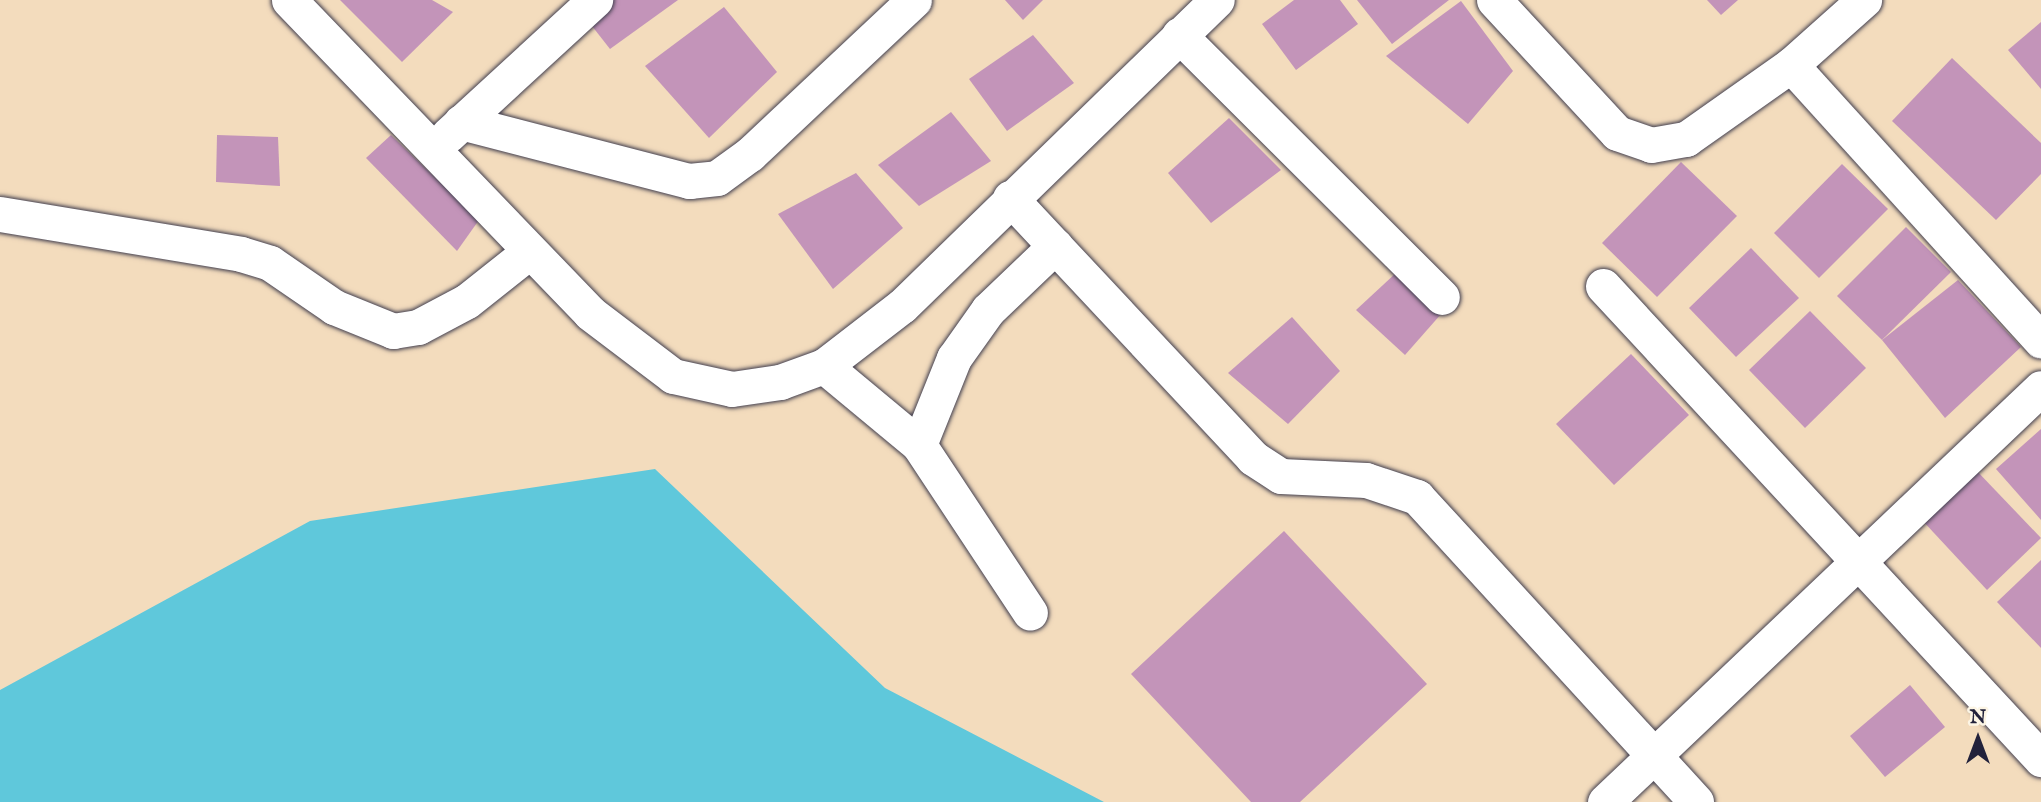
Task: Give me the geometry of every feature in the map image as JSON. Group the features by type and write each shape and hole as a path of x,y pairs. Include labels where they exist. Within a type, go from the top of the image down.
{"street":[{"path":"289,0 590,313 673,376 732,389 824,366 902,306 1010,198 1217,0"},
{"path":"433,149 595,0"},
{"path":"461,122 689,181 717,178 750,154 914,0"},
{"path":"1494,0 1617,133 1651,145 1686,139 1791,65 1864,0"},
{"path":"1179,35 1442,297"},
{"path":"1791,65 2041,341"},
{"path":"1010,198 1253,458 1281,476 1366,480 1417,497 1696,802"},
{"path":"0,214 241,254 270,263 334,307 393,331 418,327 467,301 530,251"},
{"path":"919,445 954,358 988,310 1055,246"},
{"path":"1603,286 2041,759"},
{"path":"824,366 919,445 1030,612"},
{"path":"1605,802 2041,388"}],"water":[{"path":"655,469 885,688 1104,802 0,802 0,690 310,521"}],"building":[{"path":"340,0 432,0 453,12 402,62"},
{"path":"595,0 678,0 610,49 581,12"},
{"path":"1005,0 1043,0 1023,20"},
{"path":"1294,0 1340,0 1358,24 1296,70 1262,24"},
{"path":"1357,0 1449,0 1392,44"},
{"path":"1707,0 1738,0 1721,15"},
{"path":"1461,1 1513,71 1468,124 1386,56"},
{"path":"724,7 777,72 709,138 645,66"},
{"path":"2041,22 2041,89 2008,50"},
{"path":"1033,35 1074,83 1007,131 969,79"},
{"path":"1952,58 2041,143 2041,174 1996,220 1892,121"},
{"path":"951,112 991,161 919,206 878,165"},
{"path":"1229,118 1281,170 1211,223 1168,173"},
{"path":"217,135 278,137 280,186 216,182"},
{"path":"391,135 479,220 457,251 366,158"},
{"path":"1681,162 1737,216 1657,297 1602,243"},
{"path":"1842,164 1888,209 1819,278 1774,233"},
{"path":"856,173 903,228 833,289 778,214"},
{"path":"1906,227 1951,272 1882,340 1837,296"},
{"path":"1751,248 1799,298 1736,357 1689,308"},
{"path":"1397,272 1442,313 1405,355 1356,310"},
{"path":"1958,280 2021,347 1945,418 1882,340"},
{"path":"1810,311 1866,368 1805,428 1749,370"},
{"path":"1292,317 1340,371 1288,424 1228,373"},
{"path":"1631,354 1689,415 1614,485 1556,424"},
{"path":"2041,429 2041,520 1996,469"},
{"path":"1975,469 2041,538 1987,590 1921,519"},
{"path":"1284,531 1427,684 1300,802 1251,802 1131,674"},
{"path":"2041,560 2041,648 1997,602"},
{"path":"1910,685 1945,727 1885,777 1850,736"}]}
